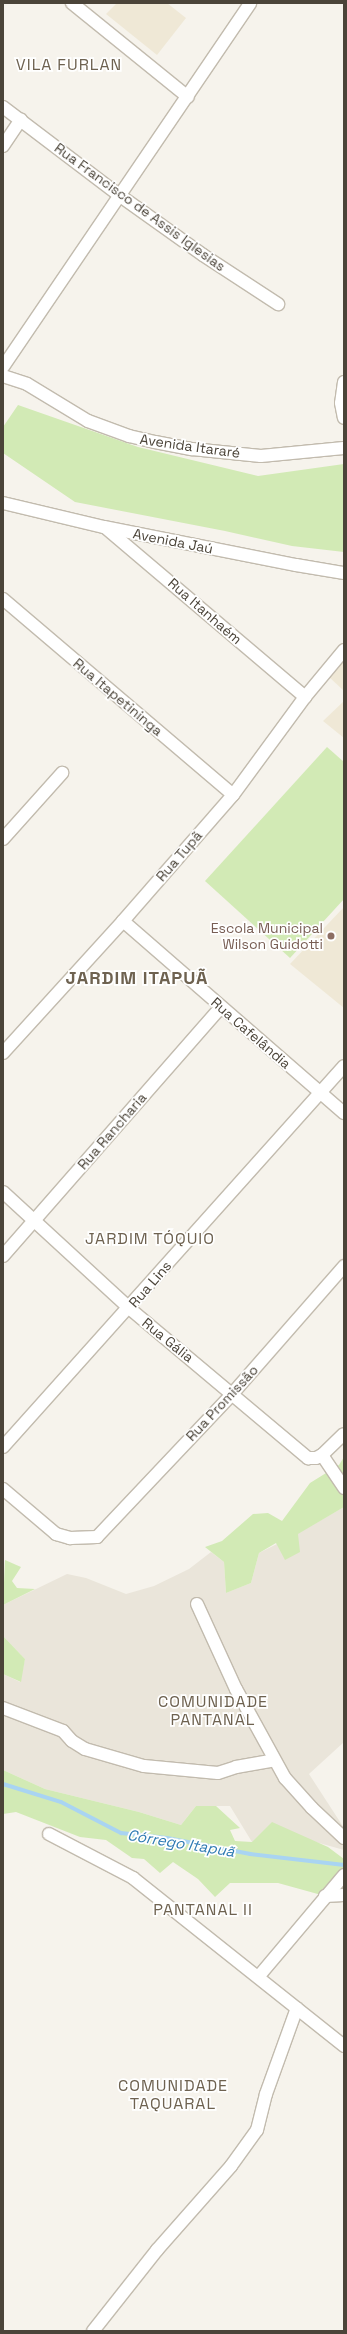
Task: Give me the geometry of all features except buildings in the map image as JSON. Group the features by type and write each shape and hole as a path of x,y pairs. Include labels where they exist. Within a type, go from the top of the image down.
{"street":[{"path":"72,3 188,97"},
{"path":"3,367 119,195 188,97 250,3"},
{"name":"Rua Francisco de Assis Iglesias","path":"3,107 21,119 119,195 203,255 278,304"},
{"path":"3,146 21,119"},
{"name":"Avenida Itararé","path":"3,376 27,384 88,421 130,436 154,442 192,449 261,456 344,448"},
{"path":"344,382 341,403 344,418"},
{"name":"Avenida Jaú","path":"3,503 104,527 344,573"},
{"name":"Rua Itanhaém","path":"104,527 305,697"},
{"name":"Rua Itapetininga","path":"3,599 233,795"},
{"name":"Rua Tupã","path":"3,1053 123,921 233,795 305,697 344,650"},
{"path":"3,839 62,773"},
{"name":"Rua Cafelândia","path":"123,921 344,1113"},
{"name":"Rua Rancharia","path":"3,1256 221,1007"},
{"name":"Rua Lins","path":"3,1447 344,1066"},
{"name":"Rua Gália","path":"3,1192 129,1308 308,1458 316,1458 322,1455"},
{"name":"Rua Promissão","path":"3,1489 45,1527 56,1534 70,1538 96,1537 232,1393 344,1266"},
{"path":"344,1434 322,1455 344,1488"},
{"path":"197,1604 236,1689 285,1778 312,1808 344,1838"},
{"path":"3,1708 63,1731 72,1741 85,1750 144,1766 218,1773 236,1767 274,1760"},
{"path":"49,1834 133,1878 259,1976 344,2046"},
{"path":"259,1976 344,1875"},
{"path":"325,1896 344,1895"},
{"path":"92,2331 152,2256 231,2166 257,2130 266,2094 297,2008"}],"shaded area":[{"path":"117,3 167,3 186,18 157,55 106,14"},
{"path":"344,659 344,691 328,676"},
{"path":"344,701 344,738 323,721"},
{"name":"Escola Municipal Wilson Guidotti","path":"344,907 344,1008 290,964"},
{"name":"COMUNIDADE PANTANAL","path":"344,1507 344,1742 309,1774 344,1828 344,1850 312,1841 252,1842 230,1806 196,1806 181,1825 139,1812 45,1789 3,1770 3,1674 20,1682 25,1659 3,1636 3,1605 67,1574 86,1578 126,1594 154,1586 189,1569 211,1552 224,1562 226,1593 251,1583 259,1553 297,1534"}],"green space":[{"path":"18,405 138,447 258,476 344,464 344,552 292,546 225,531 75,502 3,453 3,427"},
{"path":"327,747 344,762 344,899 290,958 205,881"},
{"path":"344,1457 344,1507 298,1534 300,1552 285,1560 276,1543 259,1553 251,1583 226,1593 224,1562 205,1547 222,1541 253,1514 268,1513 282,1521 310,1483 339,1465"},
{"path":"5,1560 21,1567 12,1581 17,1588 35,1589 3,1605"},
{"path":"3,1636 25,1659 21,1682 3,1674"},
{"path":"3,1770 45,1789 139,1812 181,1825 196,1806 216,1806 240,1828 230,1830 235,1841 252,1842 272,1822 328,1847 344,1859 344,1875 325,1896 278,1883 230,1883 215,1897 198,1879 173,1862 160,1873 144,1859 132,1858 106,1840 80,1837 16,1812 3,1814"}],"waterway":[{"name":"Córrego Itapuã","path":"3,1784 61,1802 121,1833 167,1838 250,1854 344,1865"}],"place":[{"name":"Escola Municipal Wilson Guidotti","path":"331,936"}],"district":[{"name":"VILA FURLAN","path":"69,65"},
{"name":"JARDIM ITAPUÃ","path":"137,978"},
{"name":"JARDIM TÓQUIO","path":"150,1239"},
{"name":"COMUNIDADE PANTANAL","path":"213,1711"},
{"name":"PANTANAL II","path":"203,1910"},
{"name":"COMUNIDADE TAQUARAL","path":"173,2095"}]}
